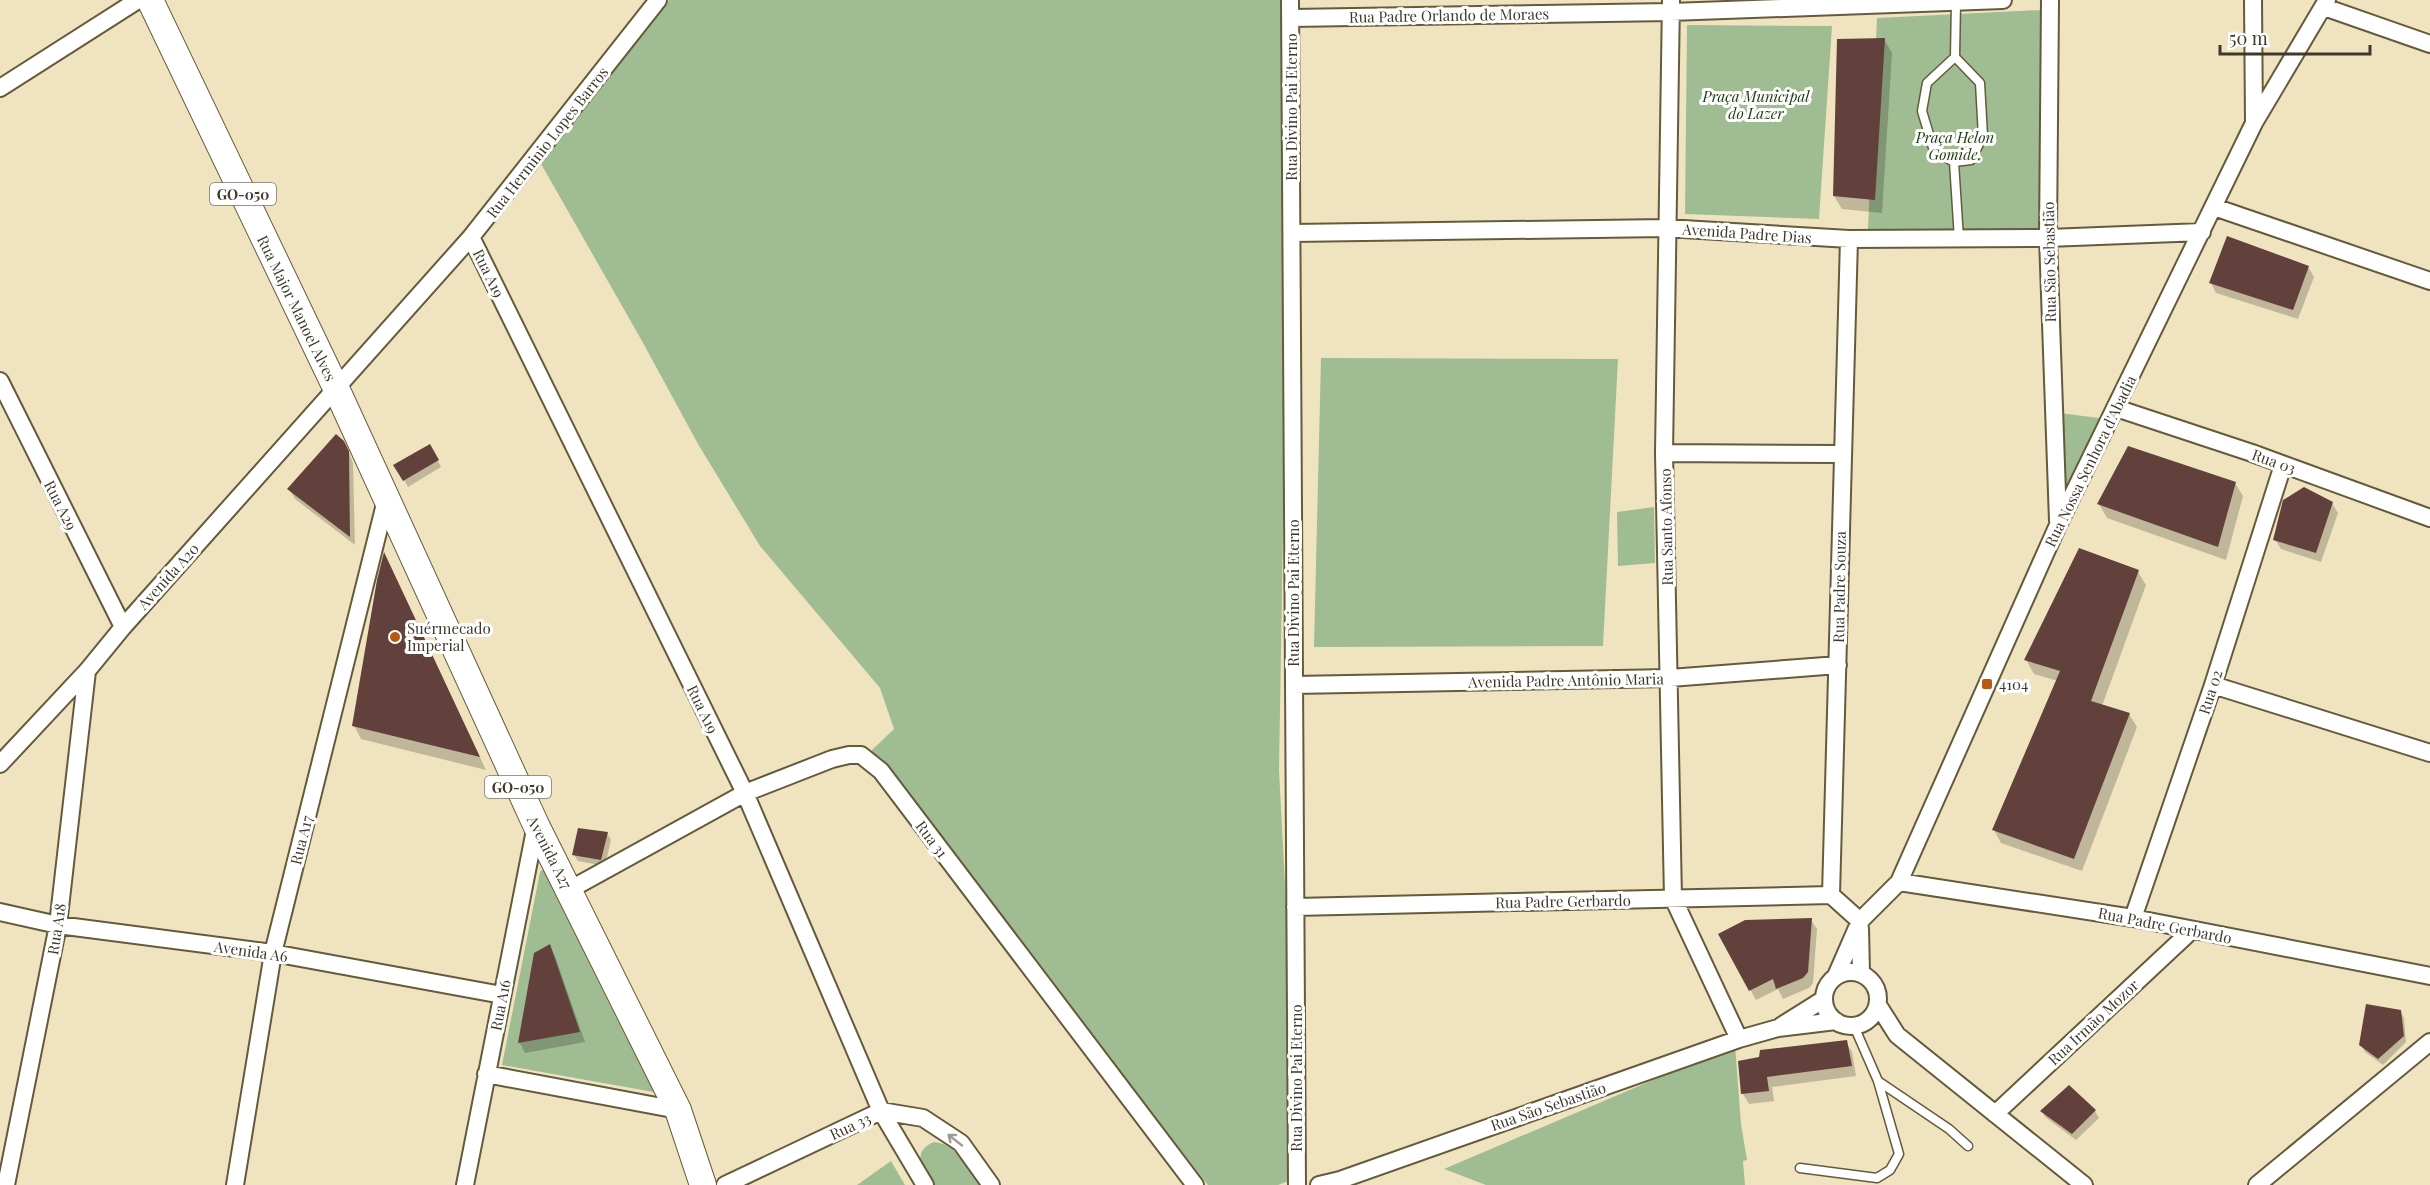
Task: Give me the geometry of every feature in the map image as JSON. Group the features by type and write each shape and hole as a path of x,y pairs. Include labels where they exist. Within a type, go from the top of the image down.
{"main road":[{"name":"Rua Major Manoel Alves","path":"150,0 336,388"},
{"name":"Avenida A27","path":"336,388 536,825 678,1110 703,1185"}],"street":[{"path":"0,88 138,0"},
{"name":"Rua Herminio Lopes Barros","path":"336,388 471,237 658,0"},
{"name":"Rua Divino Pai Eterno","path":"1290,0 1297,1185"},
{"name":"Rua Padre Orlando de Moraes","path":"1291,18 1671,6 2003,0"},
{"name":"Rua São Sebastião","path":"2050,0 2048,238 2058,525"},
{"path":"2253,0 2253,123"},
{"path":"2325,4 2430,44"},
{"name":"Rua Nossa Senhora d'Abadia","path":"1836,976 1860,921 1899,882 2058,525 2253,123 2325,4"},
{"name":"Rua Santo Afonso","path":"1671,6 1664,453 1673,898 1739,1039"},
{"path":"2214,207 2430,281"},
{"name":"Avenida Padre Dias","path":"1292,233 1666,228 1849,239 1959,239 2202,232"},
{"name":"Rua A19","path":"471,237 745,793 881,1112 925,1185"},
{"name":"Rua Padre Souza","path":"1831,896 1841,454 1849,239"},
{"name":"Rua A29","path":"0,381 4,407 123,627"},
{"name":"Avenida A20","path":"0,764 87,671 123,627 336,388"},
{"name":"Rua 03","path":"2116,408 2430,518"},
{"path":"1664,453 1841,454"},
{"name":"Rua 02","path":"2133,918 2283,465"},
{"name":"Rua A17","path":"235,1185 273,954 386,500"},
{"name":"Avenida Padre Antônio Maria","path":"1294,685 1670,678 1838,665"},
{"name":"Rua A18","path":"6,1185 58,925 87,671"},
{"path":"2212,685 2430,753"},
{"name":"Rua 31","path":"569,890 745,793 832,759 849,754 861,755 872,762 1195,1185"},
{"name":"Rua A16","path":"465,1185 536,825"},
{"name":"Rua Padre Gerbardo","path":"1899,882 2133,918 2430,976"},
{"path":"1831,896 1860,921 1861,973"},
{"name":"Rua Padre Gerbardo","path":"1295,907 1831,896"},
{"name":"Avenida A6","path":"0,912 58,925 273,954 502,995"},
{"name":"Rua Irmão Mozor","path":"1995,1113 2192,930"},
{"path":"1897,1035 1858,1025 1845,1025 1829,1015 1824,999 1825,992 1836,976 1844,972 1861,973 1870,979 1876,987 1878,1005 1897,1035 2084,1185"},
{"name":"Rua São Sebastião","path":"1778,1028 1824,999"},
{"path":"1858,1025 1873,1015 1878,1005"},
{"name":"Rua São Sebastião","path":"1319,1185 1340,1180 1739,1039 1778,1028 1836,1021"},
{"path":"2257,1185 2430,1042"},
{"path":"486,1074 678,1110"},
{"name":"Rua 33","path":"725,1185 881,1112 923,1118 961,1143 991,1185"},
{"path":"1340,1180 1364,1185"}],"lane":[{"path":"1955,57 1927,83 1923,111 1934,151 1954,162 1971,160 1983,136 1980,83 1955,57 1956,2"},
{"path":"1954,162 1959,239"},
{"path":"1800,1168 1877,1178 1890,1170 1899,1154 1878,1081 1858,1025"},
{"path":"1878,1081 1949,1129 1968,1146"}],"green space":[{"path":"669,0 1286,0 1288,233 1279,770 1286,904 1289,1181 1278,1185 1208,1185 871,751 894,729 880,688 760,546 698,444 540,162"},
{"name":"Praça Helon Gomide.","path":"2041,10 2039,231 1868,229 1877,18"},
{"name":"Praça Municipal do Lazer","path":"1687,25 1832,26 1819,219 1685,214"},
{"path":"1321,358 1618,359 1603,646 1314,647"},
{"path":"2059,413 2107,419 2071,487 2062,483"},
{"path":"1654,507 1655,563 1618,566 1617,512"},
{"path":"544,868 659,1093 502,1065 540,872"},
{"path":"1735,1045 1741,1124 1747,1160 1743,1161 1745,1185 1486,1185 1444,1169"},
{"path":"934,1142 950,1147 956,1152 969,1164 984,1185 932,1185 922,1167 921,1156 923,1150"},
{"path":"891,1161 905,1185 857,1185"}],"building":[{"path":"1885,38 1875,200 1833,196 1837,39"},
{"path":"2227,236 2309,266 2293,310 2209,283"},
{"path":"336,434 344,441 349,451 350,537 287,489"},
{"path":"430,444 439,460 403,481 393,465"},
{"path":"2128,446 2236,482 2218,547 2097,504"},
{"path":"2304,487 2333,502 2316,553 2273,540 2283,500"},
{"path":"2079,548 2139,570 2091,701 2130,713 2074,859 1992,830 2060,671 2024,660"},
{"name":"Suérmecado Imperial","path":"384,552 480,757 352,726 377,580"},
{"path":"578,828 608,832 601,860 572,855"},
{"path":"1812,918 1808,972 1803,978 1776,989 1773,979 1749,991 1718,934 1745,920"},
{"path":"550,944 580,1032 518,1043 534,953"},
{"path":"2366,1004 2401,1010 2404,1036 2378,1059 2359,1045"},
{"path":"1847,1040 1852,1066 1767,1077 1769,1091 1741,1094 1738,1061 1759,1057 1760,1050"},
{"path":"2069,1085 2096,1110 2072,1134 2040,1111"}],"place":[{"name":"Suérmecado Imperial","path":"395,637"},
{"name":"4104","path":"1987,684"}]}
